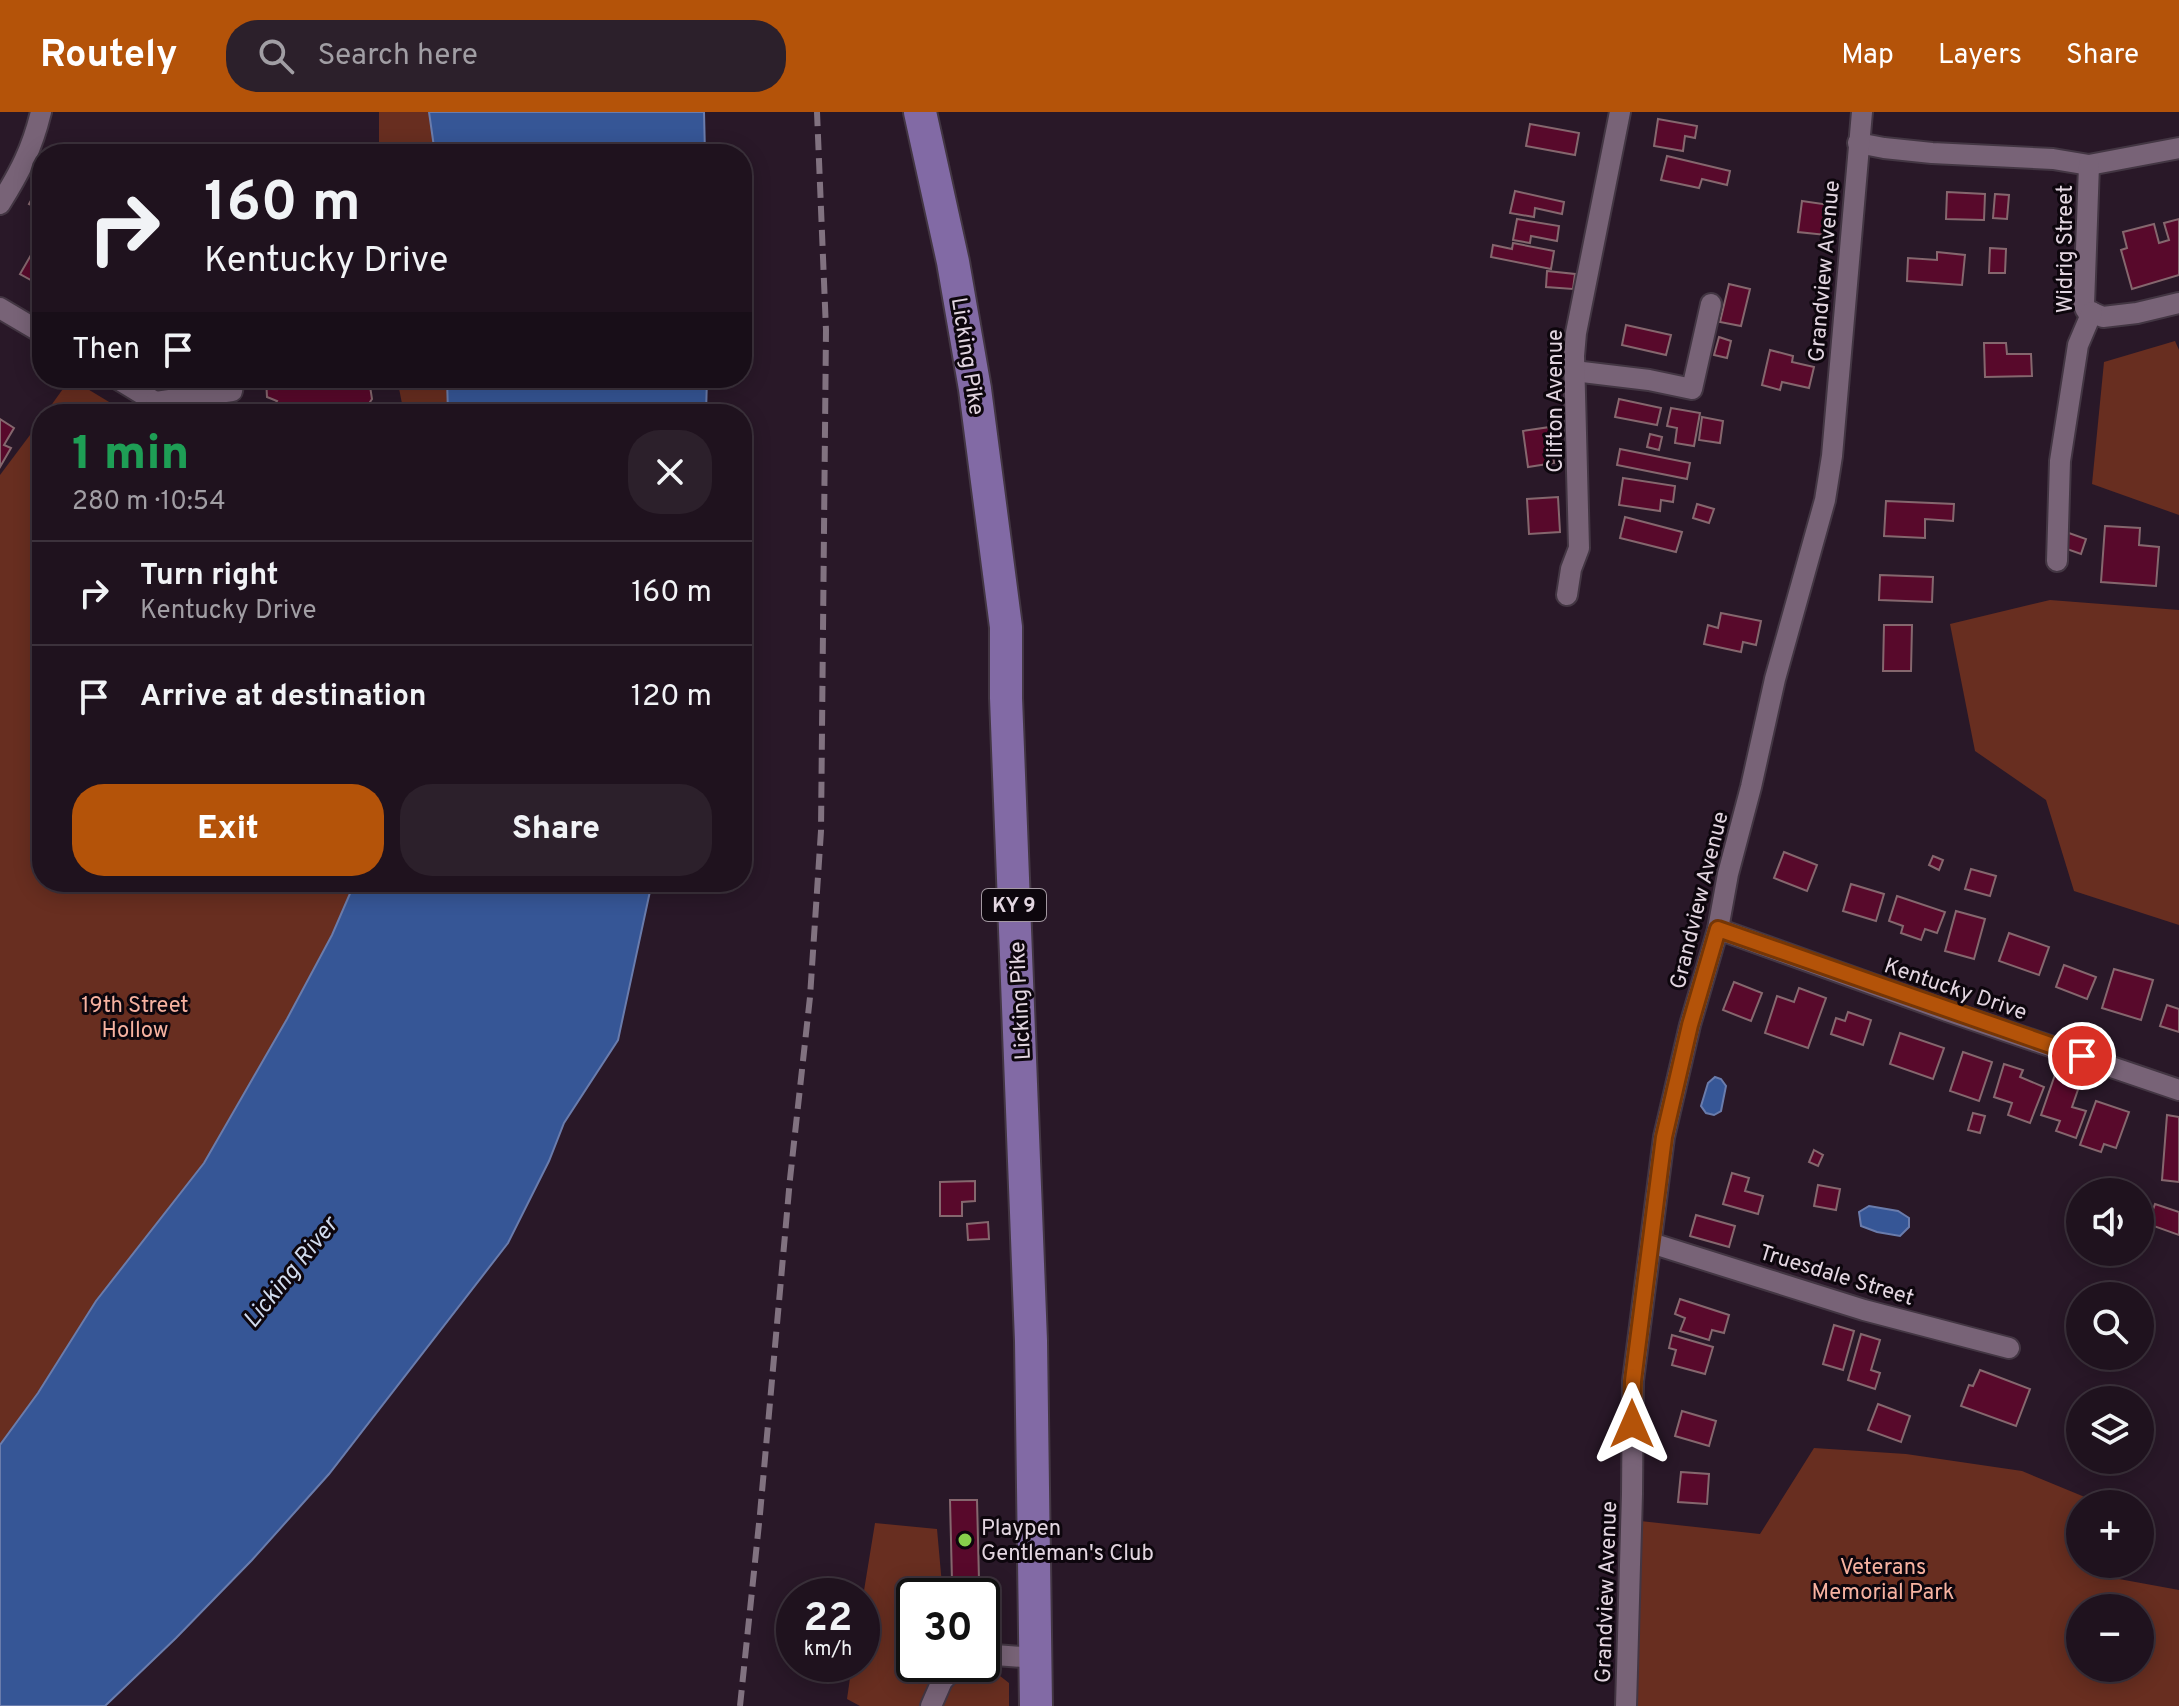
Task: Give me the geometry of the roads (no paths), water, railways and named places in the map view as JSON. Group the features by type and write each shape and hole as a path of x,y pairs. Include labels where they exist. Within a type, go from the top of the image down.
{"main road":[{"name":"Licking Pike","path":"920,112 953,262 975,389 1006,627 1006,698 1031,1341 1036,1706"}],"street":[{"path":"33,144 41,112"},
{"name":"Clifton Avenue","path":"1567,595 1571,569 1579,548 1574,371 1576,333 1620,112"},
{"name":"Grandview Avenue","path":"1626,1706 1633,1381 1664,1137 1690,1025 1718,929 1728,874 1775,679 1825,500 1832,456 1862,112"},
{"name":"Widrig Street","path":"1858,143 1932,153 2053,159 2089,165 2084,305 2086,310 2092,312 2078,345 2060,461 2057,561"},
{"path":"0,204 32,146"},
{"path":"2089,165 2179,148"},
{"path":"2092,312 2103,317 2179,303"},
{"path":"1574,371 1649,380 1692,389 1711,304"},
{"path":"0,308 32,327"},
{"path":"133,388 159,404"},
{"path":"156,402 232,391 232,388"},
{"name":"Kentucky Drive","path":"1718,929 2179,1090"},
{"name":"Truesdale Street","path":"1651,1243 1864,1310 2009,1348"},
{"path":"1000,1655 1035,1658"},
{"path":"931,1706 942,1682"}],"water":[{"path":"429,112 704,112 705,144 434,144"},
{"path":"447,388 707,388 706,404 448,404"},
{"name":"Licking River","path":"351,892 650,892 618,1040 564,1123 549,1161 508,1243 329,1474 252,1560 105,1706 0,1706 0,1445 38,1393 96,1301 204,1163 332,935"},
{"path":"1715,1077 1726,1086 1721,1111 1714,1115 1706,1113 1701,1106 1708,1083"},
{"path":"1869,1206 1898,1211 1909,1218 1909,1227 1900,1236 1861,1226 1859,1212"}],"railway":[{"path":"740,1706 810,997 821,831 826,330 817,112"}],"place":[{"name":"Playpen Gentleman's Club","path":"965,1540"}],"park label":[{"name":"19th Street Hollow","path":"135,1016"},
{"name":"Veterans Memorial Park","path":"1883,1578"}]}
